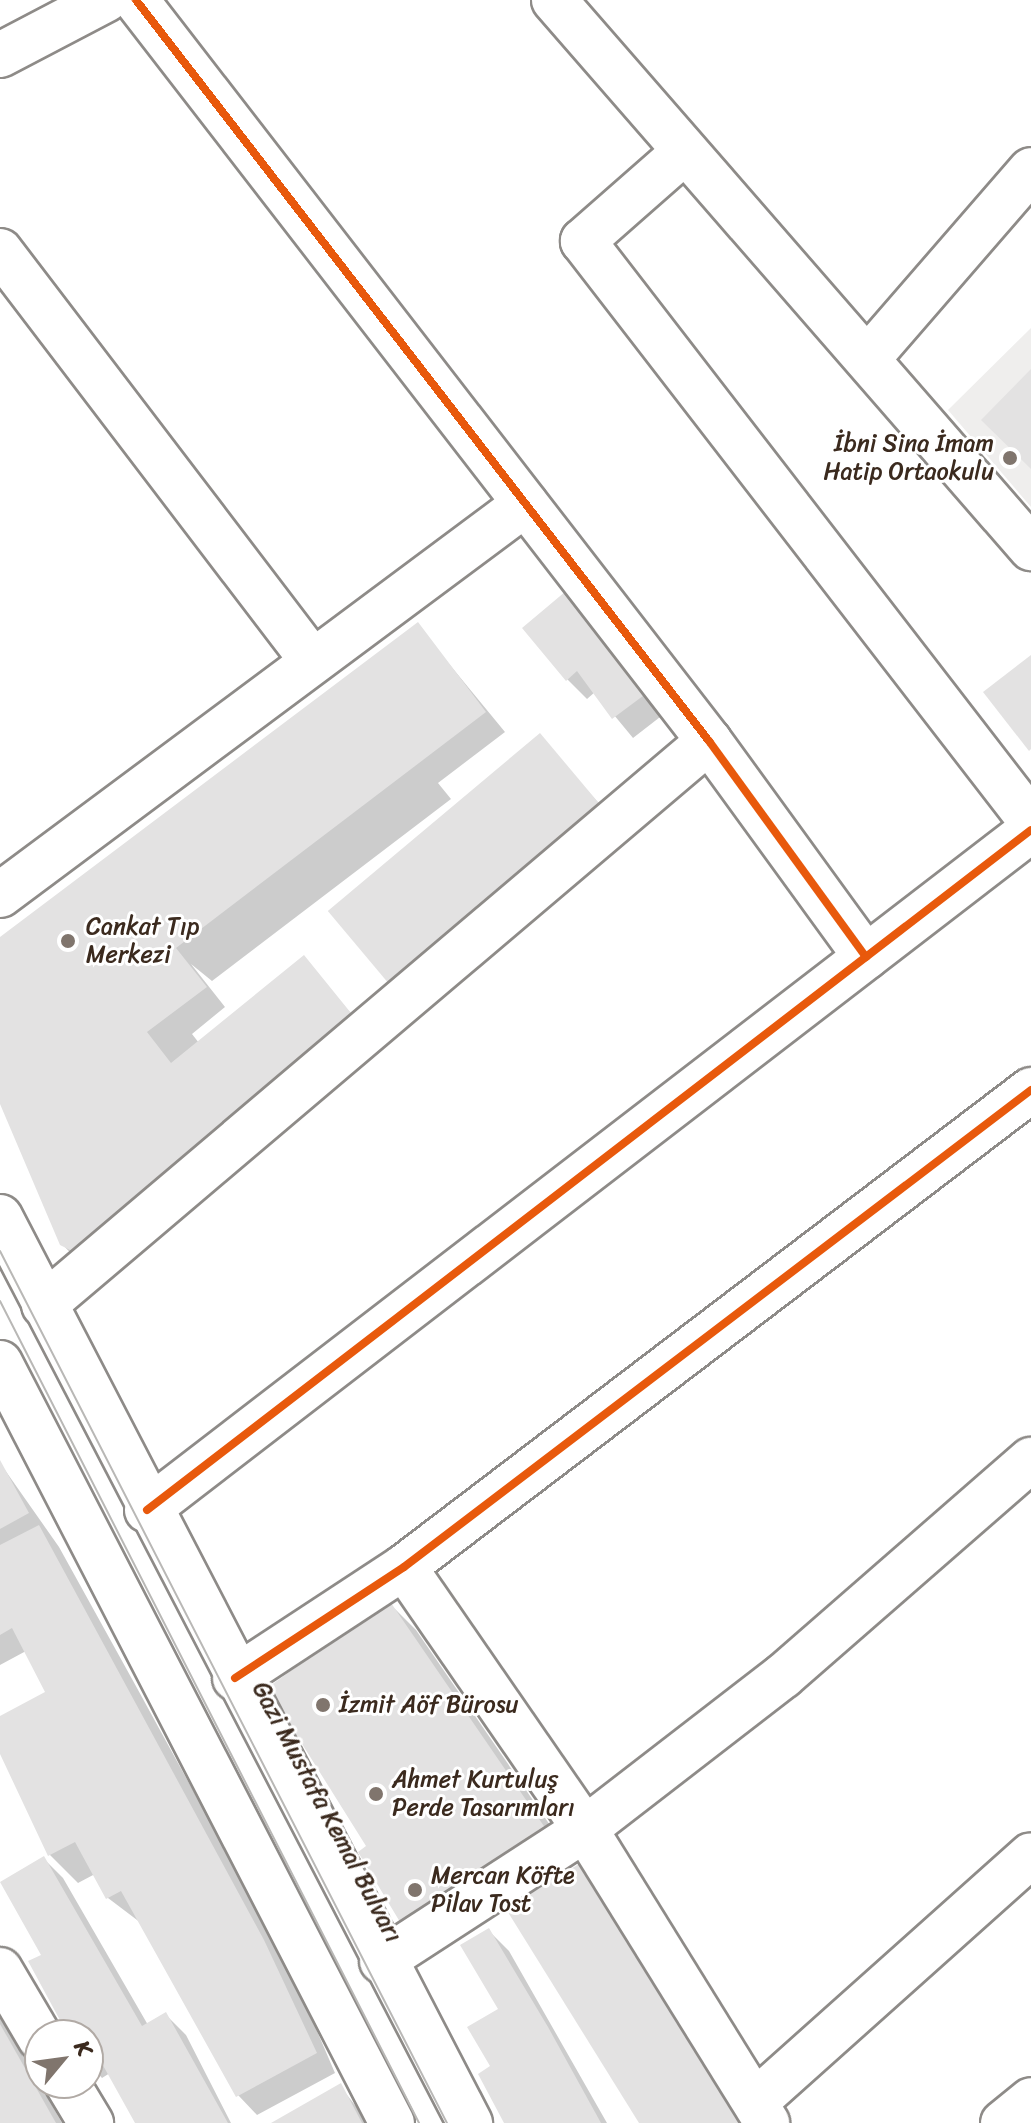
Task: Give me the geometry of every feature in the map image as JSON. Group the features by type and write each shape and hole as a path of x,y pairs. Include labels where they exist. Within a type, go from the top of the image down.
{"street":[{"path":"0,55 105,0"},
{"path":"136,0 709,741 866,957"},
{"path":"554,0 682,154 869,357 1031,548"},
{"path":"682,154 583,241 1024,795"},
{"path":"869,357 1031,170"},
{"path":"0,251 311,659"},
{"path":"0,895 311,659 525,504"},
{"path":"44,1305 709,741"},
{"path":"147,1510 1031,830"},
{"path":"235,1678 404,1567 1031,1090"},
{"name":"Gazi Mustafa Kemal Bulvarı","path":"0,1217 147,1510 470,2123"},
{"path":"0,1363 392,2123"},
{"path":"382,1961 585,1829 783,1676 1031,1460"},
{"path":"404,1567 585,1829 761,2112 1031,1855"},
{"path":"0,1970 29,2019"},
{"path":"77,2099 91,2123"},
{"path":"1003,2123 1031,2100"}],"shaded area":[{"name":"İbni Sina İmam Hatip Ortaokulu","path":"1031,328 1031,507 948,410"}],"building":[{"path":"1031,369 1031,469 981,420"},
{"path":"572,586 655,687 612,719 577,671 566,681 522,628"},
{"path":"418,622 486,712 176,948 207,987 147,1032 171,1063 304,955 355,1018 93,1244 72,1251 60,1245 0,1104 0,937"},
{"path":"1031,655 1031,749 1029,751 983,692"},
{"path":"540,733 600,805 388,983 328,911"},
{"path":"0,1460 29,1513 0,1529"},
{"path":"39,1525 264,1940 317,2053 236,2097 121,1891 106,1899 75,1842 48,1856 0,1754 0,1716 45,1692 12,1628 0,1635 0,1545"},
{"path":"389,1600 548,1832 400,1922 358,1852 366,1846 267,1688"},
{"path":"44,1856 142,2026 166,2012 228,2123 135,2123 104,2067 104,2019 59,2019 28,1961 41,1955 0,1882"},
{"path":"587,1859 746,2123 639,2123 506,1909"},
{"path":"489,1928 601,2123 504,2123 478,2074 490,2066 467,2027 498,2009 460,1945"},
{"path":"0,2024 24,2066 24,2099 42,2099 56,2123 0,2123"},
{"path":"341,2083 362,2123 271,2123"}],"tram line":[{"path":"0,1251 447,2123"},
{"path":"0,1301 419,2123"}],"cycle path":[{"path":"136,0 709,741 866,957"},
{"path":"147,1510 1031,830"},
{"path":"235,1678 404,1567 1031,1090"}],"place":[{"name":"İbni Sina İmam Hatip Ortaokulu","path":"1010,458"},
{"name":"Cankat Tıp Merkezi","path":"68,941"},
{"name":"İzmit Aöf Bürosu","path":"323,1705"},
{"name":"Ahmet Kurtuluş Perde Tasarımları","path":"376,1794"},
{"name":"Mercan Köfte Pilav Tost","path":"415,1890"}]}
